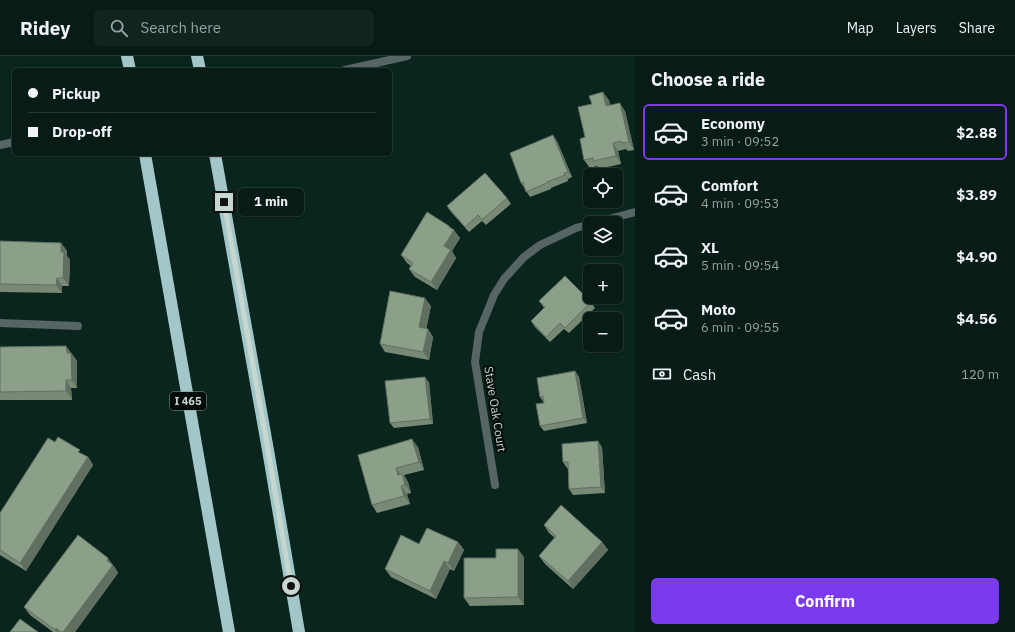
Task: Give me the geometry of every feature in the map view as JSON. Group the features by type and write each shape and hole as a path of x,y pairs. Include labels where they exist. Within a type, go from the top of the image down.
{"highway":[{"path":"197,56 200,68"},
{"name":"I 465","path":"145,156 229,632"},
{"path":"215,156 299,632"}],"street":[{"path":"354,68 407,56"},
{"path":"0,145 12,142"},
{"path":"620,216 635,212"},
{"name":"Stave Oak Court","path":"495,485 475,362 479,332 494,295 504,279 524,257 540,245 583,226"},
{"path":"0,323 78,326"}],"building":[{"path":"603,92 606,106 620,103 629,142 622,143 621,141 613,143 616,156 593,161 593,158 584,160 580,139 585,137 578,107 592,104 589,96"},
{"path":"553,135 568,172 564,173 565,175 526,192 523,182 521,183 510,153"},
{"path":"485,173 507,198 482,220 478,215 465,227 447,206"},
{"path":"427,212 454,230 444,246 451,250 431,282 409,269 413,263 401,255"},
{"path":"0,241 61,243 61,252 64,252 63,278 57,278 56,285 0,284"},
{"path":"565,276 583,294 583,304 589,304 565,328 560,323 546,337 531,321 545,307 539,301"},
{"path":"390,291 425,298 419,327 428,329 423,352 380,344"},
{"path":"66,346 67,353 71,353 72,380 66,380 66,391 0,392 0,347"},
{"path":"575,371 583,418 540,426 536,404 544,403 543,396 540,397 537,378"},
{"path":"425,377 430,419 390,423 385,381"},
{"path":"58,437 80,450 78,452 88,457 20,563 0,550 0,513 48,438 55,442"},
{"path":"412,439 419,462 396,468 398,475 402,474 405,485 401,486 404,496 372,505 358,455"},
{"path":"598,441 601,487 569,489 568,462 563,462 562,444"},
{"path":"561,505 602,542 568,581 539,556 556,536 544,525"},
{"path":"427,528 458,542 448,563 444,561 430,591 385,569 401,535 419,544"},
{"path":"78,535 108,558 107,561 113,565 63,632 61,632 56,628 55,630 24,607"},
{"path":"496,549 518,549 518,597 464,598 464,558 496,558"},
{"path":"20,619 38,632 10,632"}],"route":[{"path":"224,202 291,586"}]}
